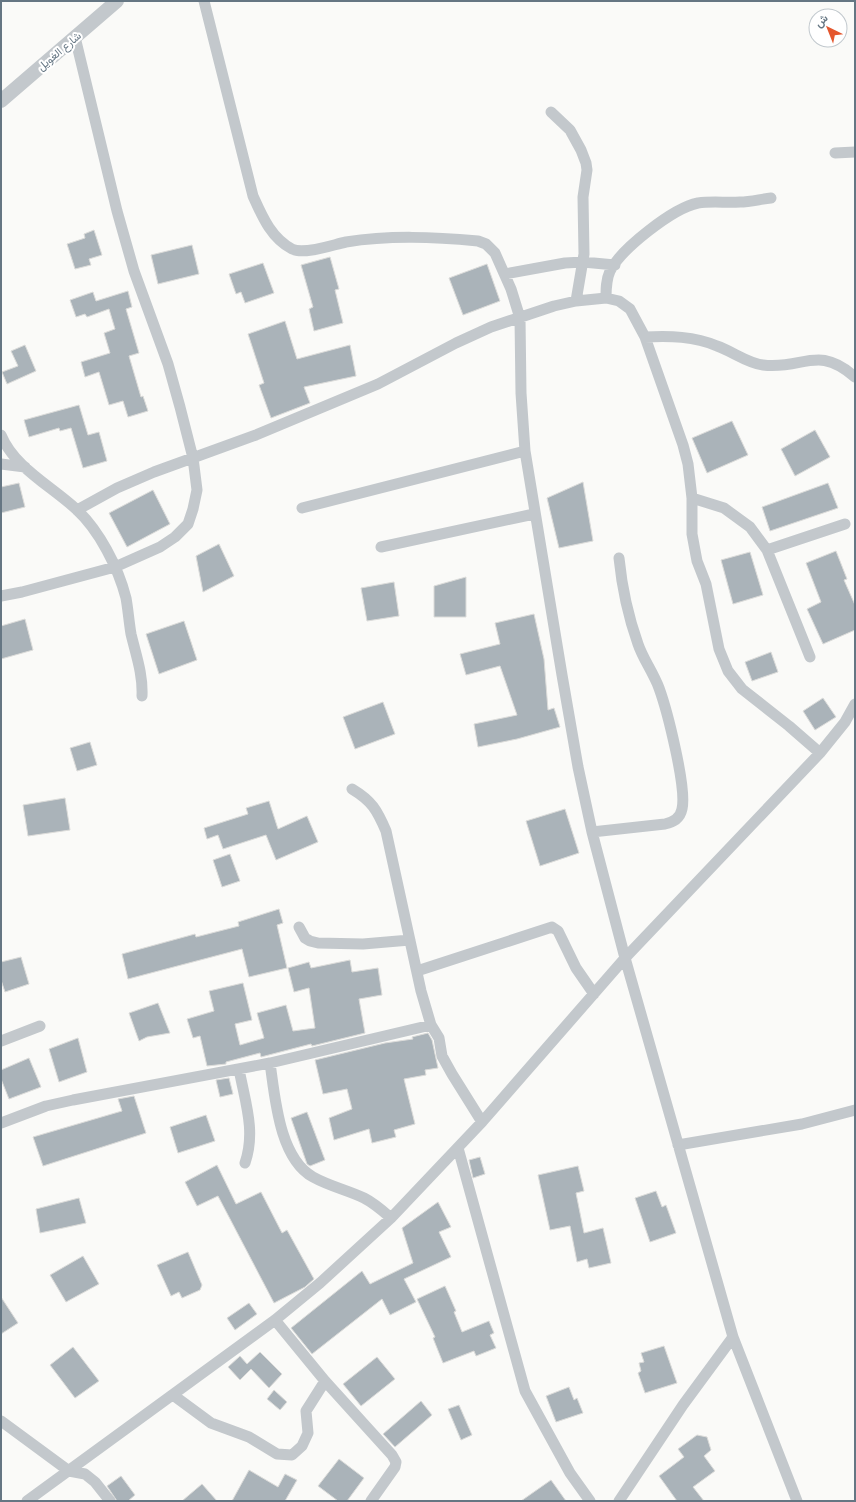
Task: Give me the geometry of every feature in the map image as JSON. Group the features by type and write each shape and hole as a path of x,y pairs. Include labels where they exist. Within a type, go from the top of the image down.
{"street":[{"name":"شارع الغويل","path":"1,101 117,1"},
{"path":"204,1 254,196 263,220 278,239 293,249 307,251 364,240 398,237 478,241 486,244 495,253 504,274 520,318 521,393 525,451 534,514 578,768 592,832 625,958 732,1337 797,1501"},
{"path":"1,596 22,592 115,567 160,547 175,537 188,524 194,509 197,490 193,458 168,364 134,271 117,210 76,37"},
{"path":"552,112 570,130 581,150 587,170 584,197 585,245 576,301"},
{"path":"835,153 855,152"},
{"path":"606,298 607,282 610,271 615,265 637,241 658,224 682,209 697,203 742,202 771,198"},
{"path":"504,274 566,263 583,262 615,265"},
{"path":"77,510 118,488 154,472 256,435 378,384 456,343 491,327 576,301 606,298 619,301 630,309 645,338 683,445 688,464 692,498 692,534 697,561 706,584 719,649 728,671 742,689 790,726 820,753"},
{"path":"645,338 674,336 692,338 715,344 762,365 796,364 812,360 826,359 842,366 855,378"},
{"path":"1,435 12,453 25,466 77,510 106,548 115,567 126,598 130,628 141,670 142,696"},
{"path":"302,508 525,451"},
{"path":"1,464 25,466"},
{"path":"692,498 724,508 750,527 767,550 810,657"},
{"path":"381,547 534,514"},
{"path":"767,550 844,524"},
{"path":"592,832 665,824 674,821 682,810 683,796 668,715 658,686 638,646 628,615 621,584 619,558"},
{"path":"27,1501 275,1320 320,1283 391,1218 482,1122 625,958 820,753 845,722 855,704"},
{"path":"352,789 366,798 378,814 386,831 417,971 431,1025 439,1038 442,1056 482,1122"},
{"path":"299,927 305,938 318,943 363,944 410,940"},
{"path":"417,971 552,927 558,931 576,968 594,994"},
{"path":"1,1123 46,1106 270,1063 431,1025"},
{"path":"1,1041 40,1026"},
{"path":"270,1063 277,1110 287,1145 296,1163 312,1176 365,1198 391,1218"},
{"path":"239,1069 251,1131 250,1149 245,1163"},
{"path":"678,1145 802,1124 855,1110"},
{"path":"458,1148 525,1391 570,1473 590,1501"},
{"path":"275,1320 325,1381 392,1455 396,1462 395,1467 371,1501"},
{"path":"619,1501 683,1405 732,1337"},
{"path":"174,1395 211,1422 249,1437 277,1454 292,1455 302,1446 308,1433 306,1411 325,1381"},
{"path":"1,1421 69,1471 84,1474 95,1482 110,1501"}],"building":[{"path":"94,230 102,255 89,259 91,265 75,269 67,244 85,238 84,234"},
{"path":"192,245 199,274 158,284 151,255"},
{"path":"330,257 339,289 335,290 343,323 314,331 309,309 313,307 301,265"},
{"path":"263,263 274,293 245,303 241,292 236,294 229,274"},
{"path":"487,264 500,301 463,315 449,278"},
{"path":"128,291 132,307 126,309 139,353 129,356 141,397 143,396 148,411 128,417 123,401 109,405 99,372 85,377 81,362 110,353 104,333 115,329 109,309 87,317 85,314 76,317 70,300 93,292 96,301"},
{"path":"285,321 297,359 350,345 356,376 304,387 310,403 271,418 259,385 264,383 248,334"},
{"path":"25,345 36,371 7,384 2,372 18,366 11,351"},
{"path":"79,405 88,435 99,432 107,461 83,468 71,428 60,431 59,428 29,437 24,420"},
{"path":"732,421 748,455 707,473 692,438"},
{"path":"815,430 830,457 795,476 781,449"},
{"path":"583,482 593,541 559,548 547,498"},
{"path":"19,483 25,507 1,513 1,487"},
{"path":"828,483 838,508 770,531 762,507"},
{"path":"153,490 170,524 127,547 109,513"},
{"path":"219,544 234,576 203,592 196,556"},
{"path":"836,551 847,579 844,580 855,605 855,630 823,644 807,609 821,602 806,563"},
{"path":"750,552 763,595 733,604 721,560"},
{"path":"466,577 466,617 434,617 434,586"},
{"path":"394,582 399,616 367,621 361,588"},
{"path":"534,614 544,659 548,710 554,708 560,727 517,739 478,747 474,724 517,715 500,666 466,675 460,654 500,644 495,623"},
{"path":"25,619 33,650 1,659 1,626"},
{"path":"184,621 197,660 159,674 146,634"},
{"path":"771,652 778,672 752,681 745,662"},
{"path":"823,698 836,717 815,730 803,711"},
{"path":"383,702 395,734 355,749 343,717"},
{"path":"90,742 97,765 77,771 70,748"},
{"path":"65,798 70,830 28,836 23,805"},
{"path":"269,801 278,829 307,816 318,842 276,860 266,835 223,849 218,835 207,839 204,828 248,814 246,808"},
{"path":"565,809 579,853 540,866 526,821"},
{"path":"230,854 240,881 222,887 213,860"},
{"path":"279,909 283,923 277,925 287,968 249,977 242,949 128,979 122,954 195,934 196,937 239,926 238,922"},
{"path":"21,957 29,984 5,992 1,980 1,962"},
{"path":"350,960 352,972 378,968 382,995 359,999 365,1033 312,1046 311,1044 261,1057 260,1053 226,1062 226,1064 207,1066 200,1036 193,1038 187,1019 214,1011 209,991 243,983 252,1020 235,1024 240,1045 264,1038 257,1013 286,1005 293,1031 315,1028 309,988 294,992 288,968 309,962 311,968"},
{"path":"158,1003 170,1033 147,1037 139,1041 129,1013"},
{"path":"428,1033 432,1040 438,1068 425,1070 426,1075 404,1079 415,1124 394,1130 396,1137 372,1143 369,1129 334,1140 329,1118 352,1109 347,1089 323,1094 315,1060 385,1043 413,1039 412,1037"},
{"path":"78,1038 87,1072 59,1082 49,1049"},
{"path":"29,1058 41,1087 9,1099 1,1079 1,1070"},
{"path":"229,1078 233,1094 220,1097 216,1080"},
{"path":"134,1096 146,1133 43,1166 33,1137 122,1111 118,1099"},
{"path":"307,1112 325,1160 310,1166 307,1164 291,1118"},
{"path":"206,1115 215,1141 178,1153 170,1127"},
{"path":"480,1157 485,1174 473,1178 469,1160"},
{"path":"217,1165 236,1204 261,1192 282,1233 287,1230 314,1279 305,1287 274,1303 218,1196 197,1206 185,1182"},
{"path":"578,1166 584,1191 576,1193 584,1233 603,1228 611,1263 589,1268 587,1259 577,1262 570,1226 550,1230 538,1175"},
{"path":"656,1191 662,1207 666,1205 676,1233 650,1242 635,1198"},
{"path":"79,1198 86,1223 40,1233 36,1209"},
{"path":"438,1202 451,1227 439,1232 451,1257 404,1279 416,1302 390,1315 382,1299 312,1354 291,1328 362,1271 370,1284 413,1263 402,1228"},
{"path":"188,1252 202,1285 200,1290 182,1298 179,1292 171,1296 157,1265"},
{"path":"83,1256 99,1284 66,1302 50,1275"},
{"path":"445,1286 456,1311 454,1312 462,1332 489,1321 494,1333 490,1335 496,1348 476,1356 474,1351 443,1363 433,1338 435,1337 417,1299"},
{"path":"1,1297 18,1323 1,1334"},
{"path":"249,1303 257,1314 235,1330 227,1318"},
{"path":"664,1346 677,1383 645,1393 638,1373 641,1371 639,1363 644,1362 641,1353"},
{"path":"73,1347 99,1381 75,1398 50,1365"},
{"path":"260,1352 282,1374 269,1388 251,1369 240,1380 228,1367 240,1356 247,1364"},
{"path":"377,1357 395,1379 361,1406 343,1384"},
{"path":"569,1387 574,1400 577,1398 583,1413 556,1422 546,1396"},
{"path":"274,1390 287,1402 280,1410 267,1399"},
{"path":"421,1401 432,1415 395,1447 383,1434"},
{"path":"459,1405 472,1435 461,1440 448,1409"},
{"path":"697,1435 707,1437 711,1450 704,1456 715,1471 693,1487 704,1501 677,1501 659,1476 684,1457 678,1449"},
{"path":"339,1459 364,1478 347,1501 338,1501 318,1486"},
{"path":"249,1470 278,1487 285,1474 297,1480 285,1501 232,1501"},
{"path":"121,1476 135,1495 128,1501 117,1501 107,1486"},
{"path":"551,1480 566,1501 521,1501"},
{"path":"202,1484 217,1501 182,1501"}]}
